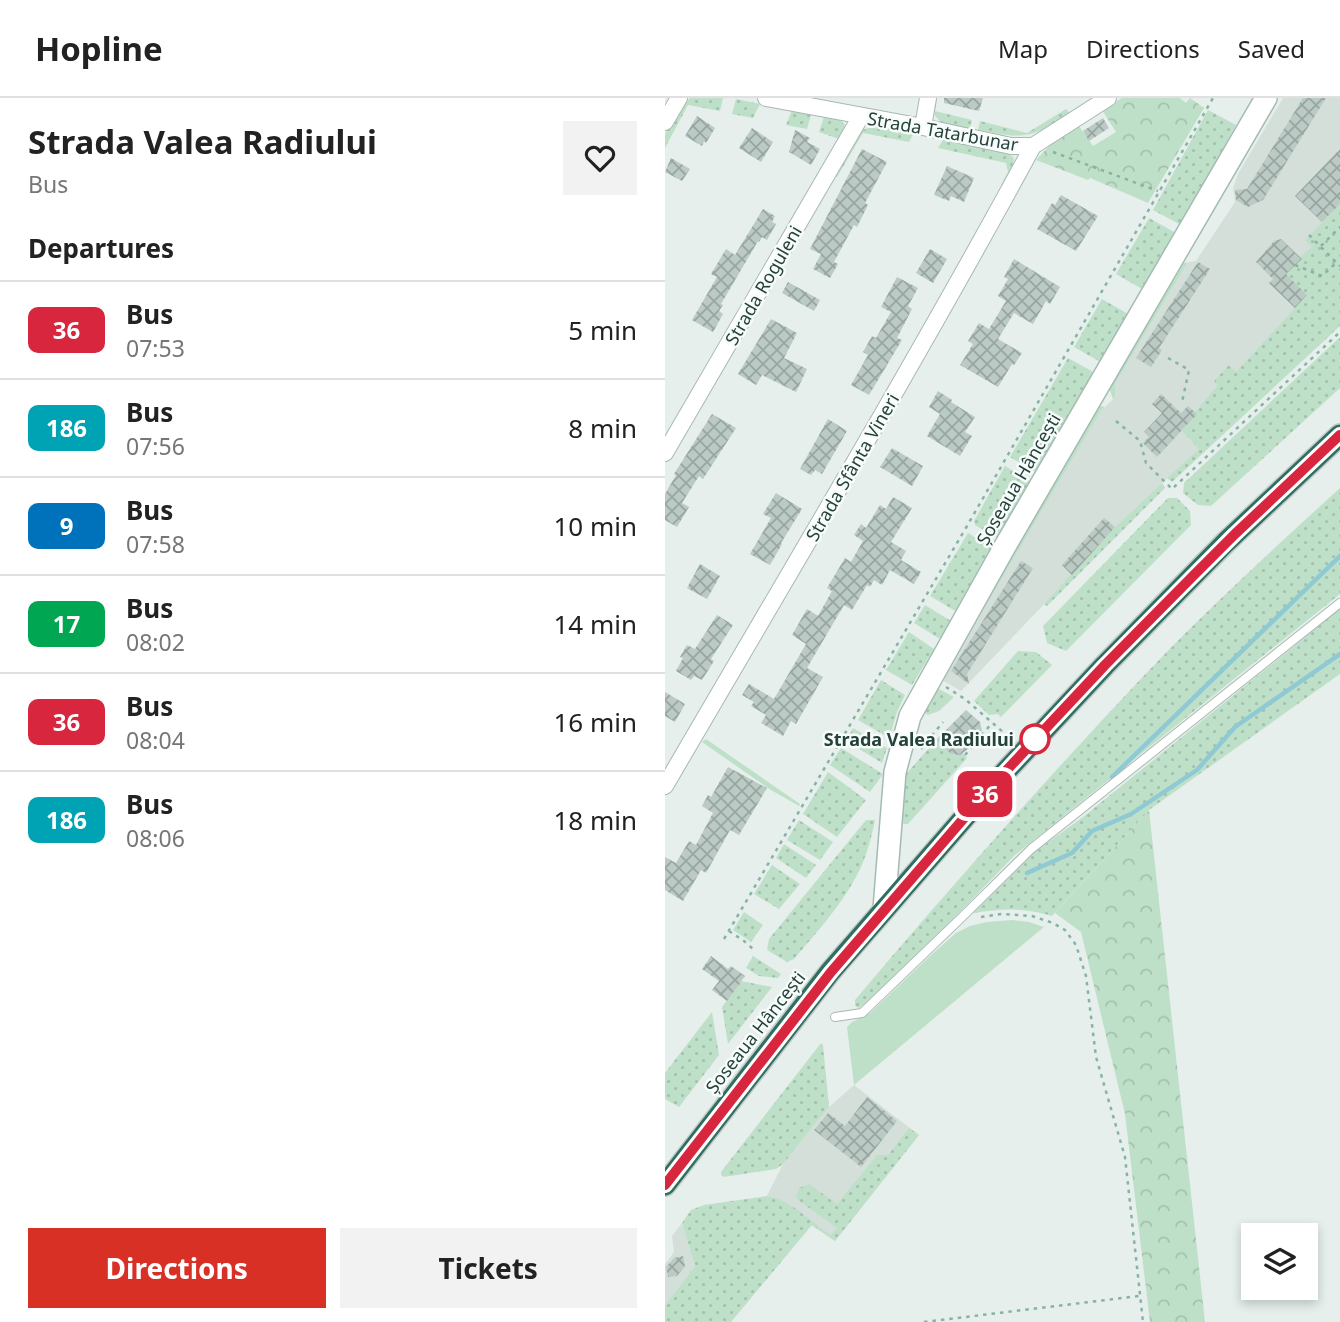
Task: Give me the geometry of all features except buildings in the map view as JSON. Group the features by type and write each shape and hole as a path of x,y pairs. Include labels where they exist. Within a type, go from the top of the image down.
{"highway":[{"name":"Șoseaua Hâncești","path":"665,1185 795,1017 884,909 1024,750 1235,534 1340,435"}],"street":[{"path":"665,122 679,98"},
{"name":"Strada Tatarbunar","path":"766,98 1011,146 1033,146 1108,98"},
{"path":"923,127 928,98"},
{"name":"Șoseaua Hâncești","path":"884,909 895,772 910,716 1266,98"},
{"name":"Strada Roguleni","path":"665,453 861,116"},
{"name":"Strada Sfânta Vineri","path":"665,786 898,388 1033,146"}],"lane":[{"path":"835,1017 862,1013 1031,849 1340,603"}],"path":[{"path":"724,939 967,526 1213,98"},
{"path":"1033,146 1159,192"},
{"path":"1321,246 1340,227"},
{"path":"1295,265 1322,276 1338,264 1309,235"},
{"path":"1116,421 1140,441 1146,463 1173,489 1340,332"},
{"path":"1168,358 1189,370 1182,402"},
{"path":"931,678 965,699 1024,750"},
{"path":"965,755 992,722"},
{"path":"961,919 1002,914 1032,916 1065,930 1076,945 1086,976 1097,1057 1125,1157 1143,1322"},
{"path":"729,932 753,949"},
{"path":"924,1322 1139,1296"}],"shaded area":[{"path":"1283,98 1340,98 1340,305 1191,440 1199,449 1115,527 961,691 942,680 1101,411 1115,397 1115,384 1188,262 1196,261 1235,202 1233,188 1238,174"},
{"path":"854,1085 919,1135 835,1241 767,1196 783,1164 829,1107"},
{"path":"682,1223 695,1266 665,1305 665,1264 674,1252 672,1236"}],"green space":[{"path":"690,98 723,98 720,111 688,105 665,148 665,134 679,110"},
{"path":"935,98 935,111 972,120 970,129 942,123 935,114 934,107"},
{"path":"1122,98 1180,98 1186,103 1190,98 1204,108 1148,203 1090,178 1088,180 1036,160 1050,145 1079,126 1093,146 1116,132 1102,110"},
{"path":"736,99 760,104 753,118 732,114"},
{"path":"1066,109 1071,114 1046,128 1026,135 978,130 980,121 1027,133"},
{"path":"792,110 811,115 807,129 786,125"},
{"path":"1208,110 1236,125 1181,225 1153,210"},
{"path":"824,117 839,119 845,125 839,139 819,132"},
{"path":"871,127 913,134 909,142 863,133 837,177 834,176 860,131"},
{"path":"943,140 1005,151 1014,158 1003,187 1001,185 1008,172 1006,163 938,148"},
{"path":"1340,204 1340,326 1172,482 1167,478 1199,449 1182,431 1218,385 1214,381 1229,365 1236,372 1307,295 1286,274 1312,247 1305,240"},
{"path":"1149,218 1176,233 1142,289 1116,274"},
{"path":"1188,262 1115,384 1113,399 1109,388 1184,263"},
{"path":"1102,299 1130,315 1102,363 1074,347"},
{"path":"1340,337 1340,388 1211,506 1198,505 1183,493 1184,483"},
{"path":"1068,358 1097,374 1039,474 1010,457"},
{"path":"1105,407 942,680 996,578 1095,409"},
{"path":"1005,466 1034,484 1000,540 975,525 974,521"},
{"path":"1162,483 1165,488 1047,606 1044,604 1115,527"},
{"path":"1340,488 1340,594 1015,855 866,1003 859,1008 855,1006 855,1000 959,879 1137,683 1262,559"},
{"path":"1168,498 1177,498 1190,511 1191,525 1066,651 1047,643 1043,626"},
{"path":"968,533 994,549 957,612 930,596"},
{"path":"925,605 951,621 940,639 914,623"},
{"path":"1340,609 1340,674 1149,810 1052,916 1013,910 973,913 1029,856 1083,817"},
{"path":"909,632 934,649 912,685 886,670"},
{"path":"1018,651 1036,652 1052,665 1001,717 998,714 989,715 974,701"},
{"path":"881,680 905,695 890,736 858,720"},
{"path":"937,688 954,697 939,711 928,715 923,712"},
{"path":"853,728 887,748 882,763 846,741"},
{"path":"706,739 800,804 799,806 702,742"},
{"path":"936,740 951,754 963,753 967,758 908,824 904,824 900,822 899,815 906,774"},
{"path":"841,748 883,774 870,792 830,765"},
{"path":"828,772 866,800 837,837 803,814"},
{"path":"1149,810 1205,1322 1150,1322 1125,1114 1081,932 1055,913"},
{"path":"799,820 833,842 820,860 787,840"},
{"path":"866,820 875,820 870,842 856,877 835,909 794,959 787,962 767,950 769,939"},
{"path":"784,844 816,865 806,878 776,858"},
{"path":"772,865 800,884 779,909 754,894"},
{"path":"744,912 763,925 751,942 733,930"},
{"path":"1012,920 1044,927 854,1085 847,1027 870,1013 956,933 987,922"},
{"path":"753,956 781,974 778,978 759,976 746,968"},
{"path":"741,981 772,987 728,1044 722,1007"},
{"path":"712,1012 719,1055 679,1107 665,1099 665,1073"},
{"path":"821,1043 829,1107 776,1169 724,1177 721,1175 721,1172"},
{"path":"909,1128 919,1135 835,1241 812,1225 731,1322 665,1322 665,1305 695,1266 682,1223 691,1210 704,1205 767,1196 793,1207 831,1235 837,1228 798,1200 796,1197 799,1188 809,1184 837,1204 877,1155 888,1155"}],"waterway":[{"path":"1112,777 1340,556"},
{"path":"1027,873 1072,853 1092,831 1131,814 1197,770 1235,727 1340,654"}],"bus line":[{"name":"36","path":"665,1185 831,972 990,788 1192,577 1340,435"}],"place":[{"name":"Strada Valea Radiului","path":"1035,739"}]}
